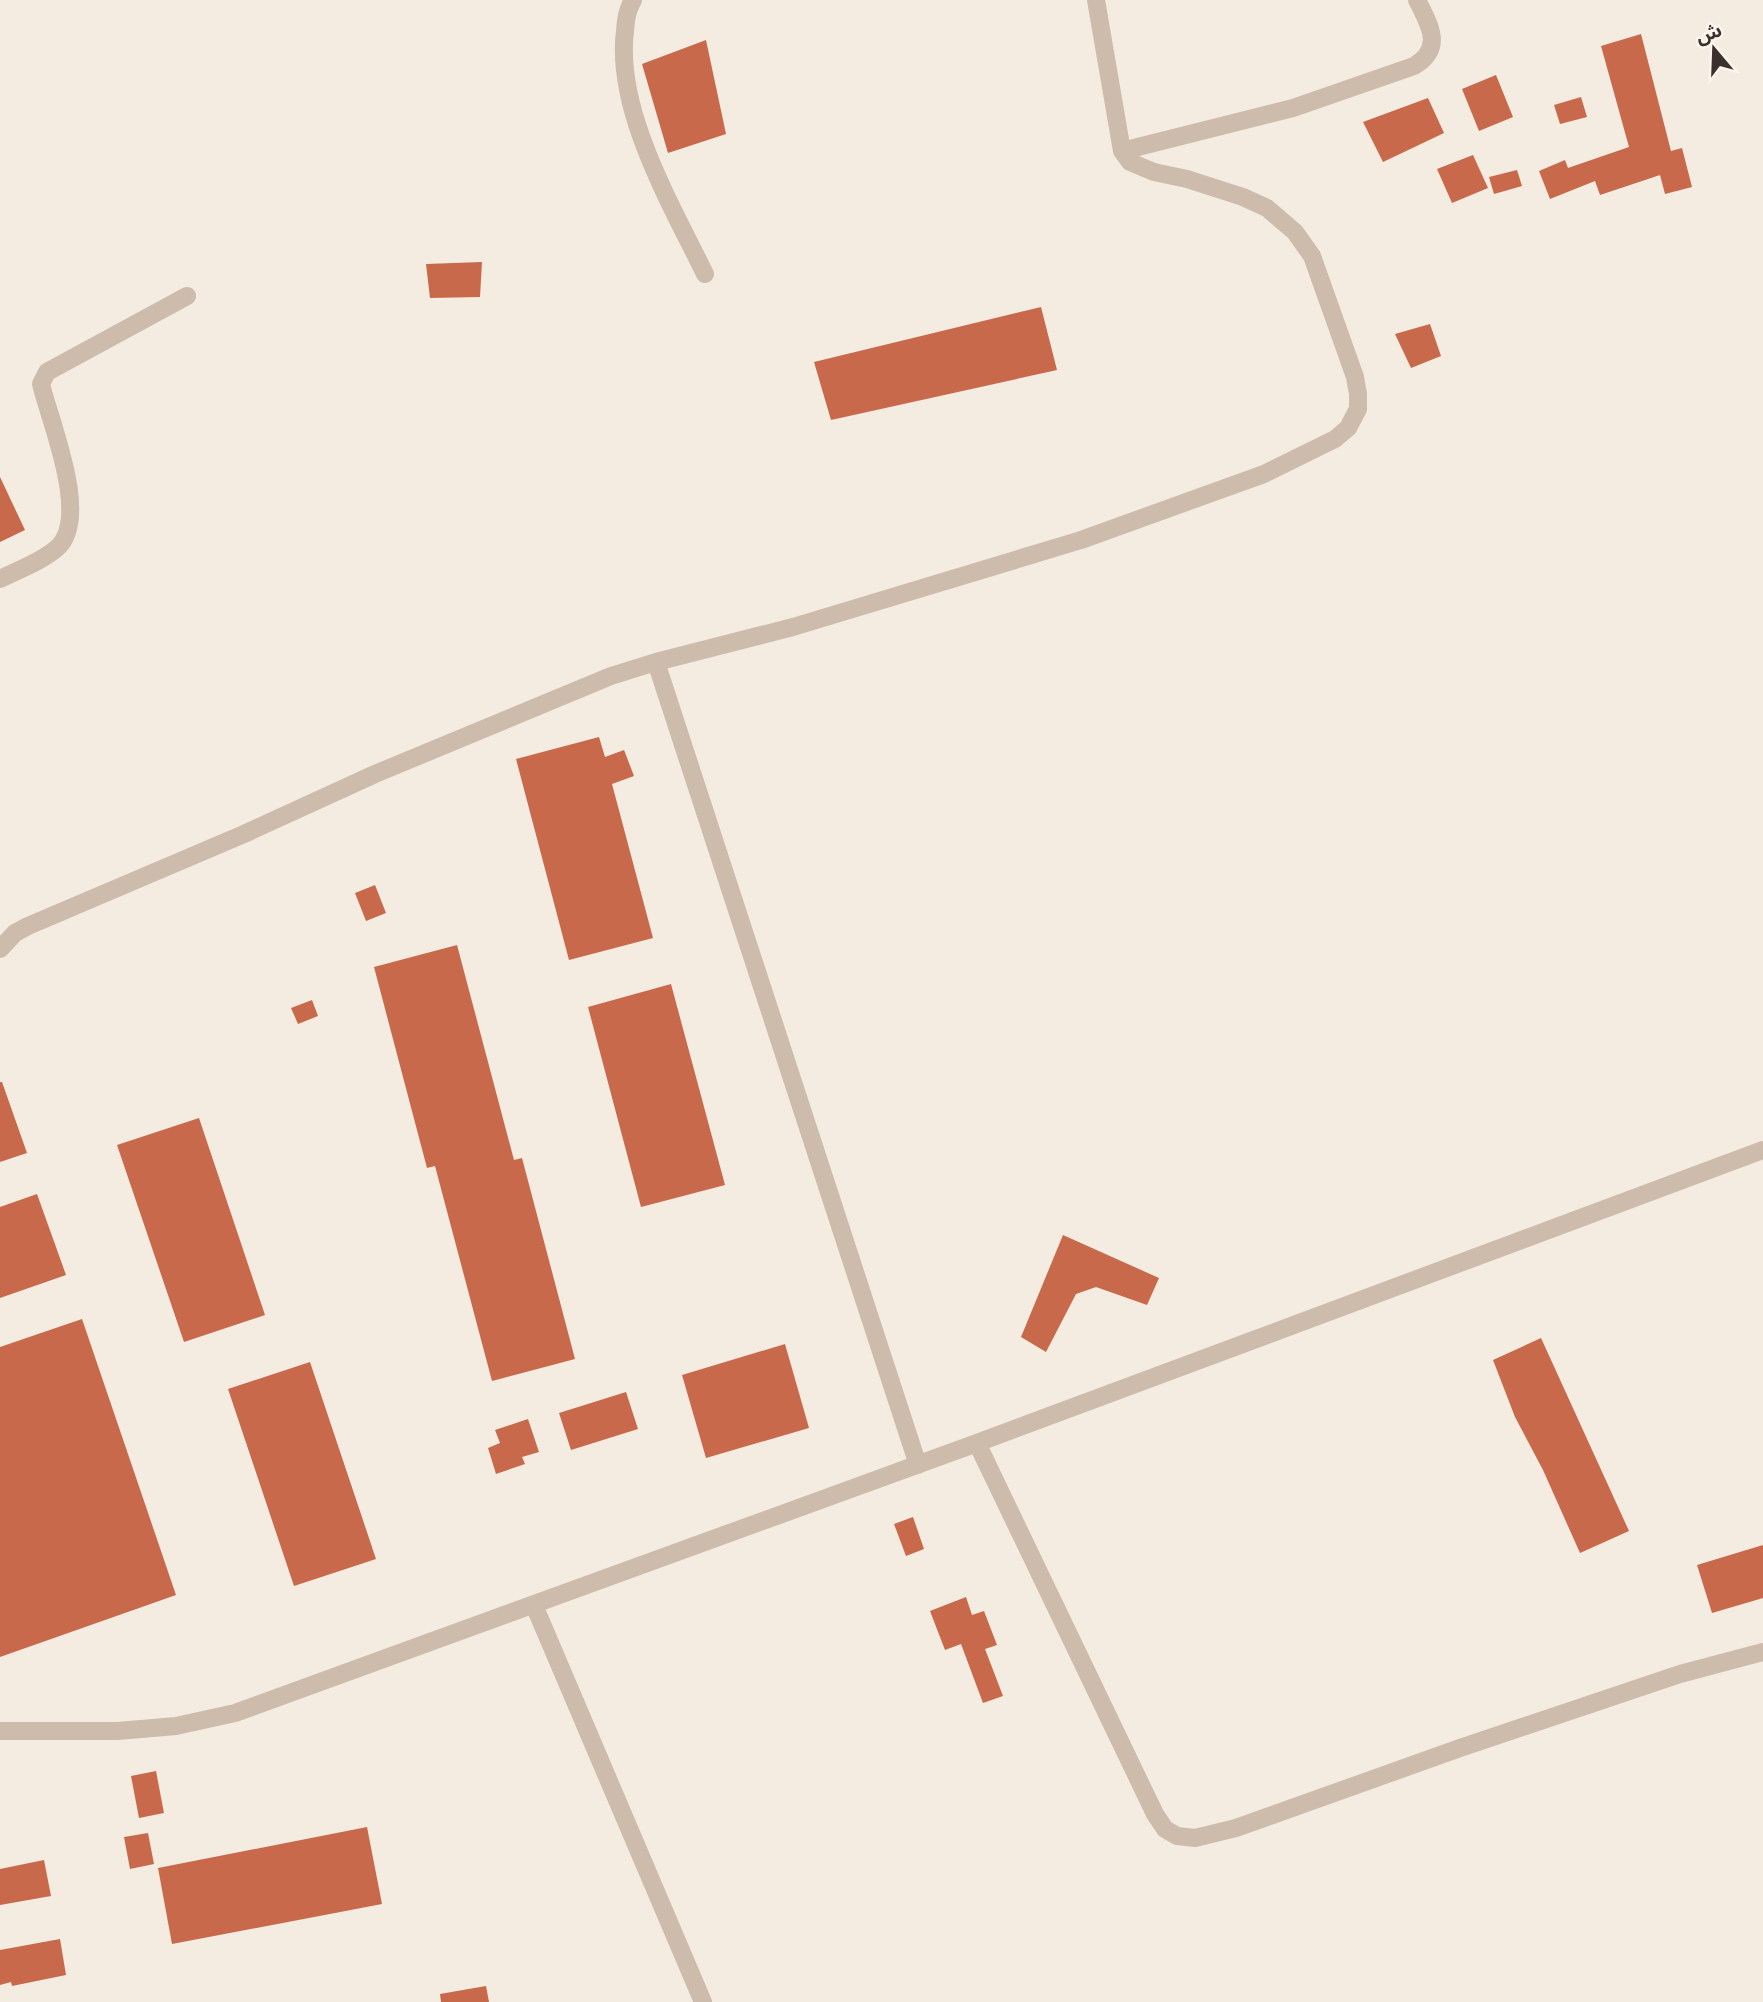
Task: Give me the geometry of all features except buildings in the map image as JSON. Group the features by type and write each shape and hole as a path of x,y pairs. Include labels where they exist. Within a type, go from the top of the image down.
{"street":[{"path":"633,0 628,9 623,66 639,130 655,172 705,274"},
{"path":"0,949 15,933 28,926 244,834 387,769 611,676 793,627 1081,540 1264,474 1335,439 1348,428 1358,410 1355,377 1312,256 1295,232 1267,208 1232,193 1154,172 1130,162 1122,151 1096,0"},
{"path":"1122,151 1293,108 1414,66 1427,59 1433,45 1427,21 1417,0"},
{"path":"0,579 46,557 67,536 70,503 58,442 41,384 42,377 187,296"},
{"path":"656,662 918,1465"},
{"path":"0,1731 118,1731 176,1726 235,1713 918,1465 1763,1150"},
{"path":"977,1443 1155,1814 1166,1829 1177,1836 1195,1838 1236,1828 1667,1678 1763,1652"},
{"path":"534,1605 703,2002"}]}
